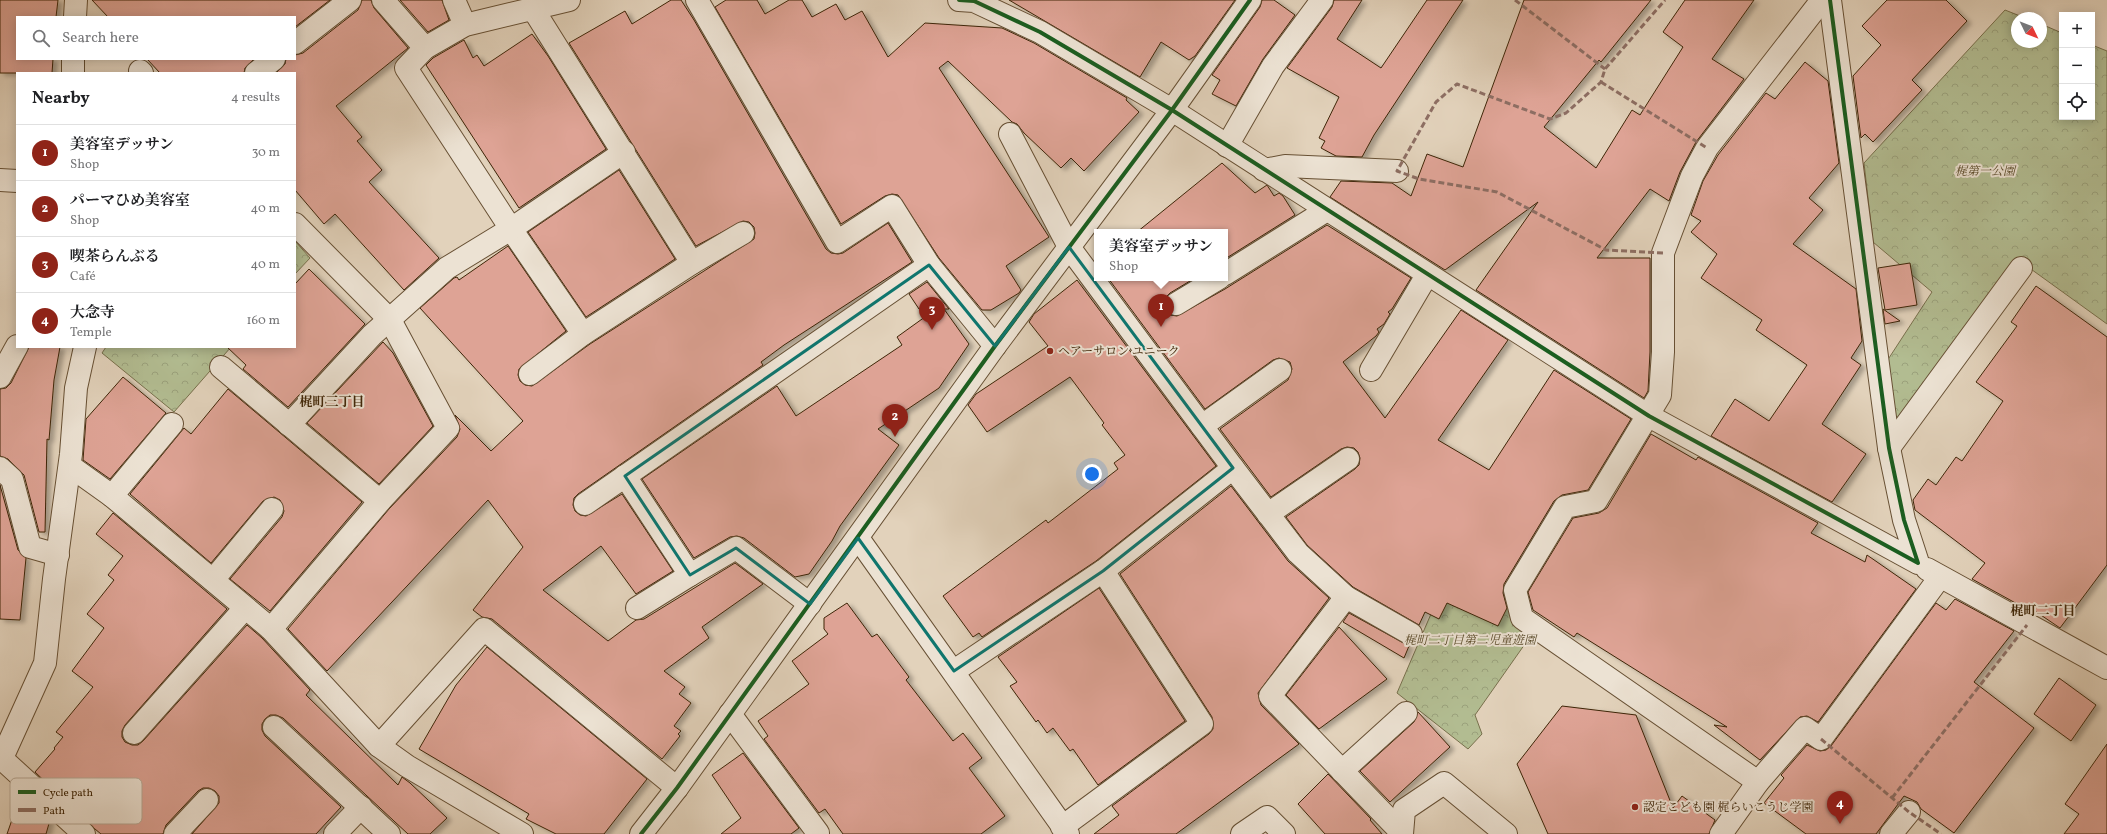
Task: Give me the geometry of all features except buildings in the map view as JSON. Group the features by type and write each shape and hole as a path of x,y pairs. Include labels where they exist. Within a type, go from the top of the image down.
{"street":[{"path":"75,16 76,0"},
{"path":"296,42 350,0"},
{"path":"383,0 425,48"},
{"path":"454,0 464,25"},
{"path":"569,0 464,25 425,48 406,68 511,229 583,334"},
{"path":"697,0 837,242 892,206 929,264 995,346"},
{"path":"959,0 974,1 1040,32 1172,110 1649,416 2107,668"},
{"path":"641,834 677,788 995,346 1172,110 1250,0"},
{"path":"1227,146 1273,66 1322,0"},
{"path":"1758,782 1522,618 1515,590 1564,507 1596,501 1649,416 1660,395 1663,352 1663,253 1692,176 1707,148 1822,0"},
{"path":"1830,0 1889,448 1904,520 1918,563"},
{"path":"533,9 624,152 692,263"},
{"path":"73,72 74,60"},
{"path":"257,72 273,60"},
{"path":"1010,134 1069,247 1094,281"},
{"path":"289,425 372,334 390,320 447,268 511,229 624,152"},
{"path":"1264,170 1285,166 1397,170"},
{"path":"0,180 16,181"},
{"path":"1228,272 1327,210"},
{"path":"270,629 380,501 448,428 390,320 296,225"},
{"path":"530,374 583,334 692,263 742,233"},
{"path":"585,504 929,264"},
{"path":"1889,448 2021,268"},
{"path":"1371,370 1427,275"},
{"path":"1094,281 1298,553 1346,597 1411,634"},
{"path":"1176,304 1214,281"},
{"path":"0,377 16,348"},
{"path":"22,778 1,758 45,663 70,466 76,388 85,348"},
{"path":"221,367 380,501"},
{"path":"1202,426 1280,370"},
{"path":"112,496 172,424"},
{"path":"1268,514 1348,459"},
{"path":"70,466 112,496 270,629 379,746 407,766 522,834"},
{"path":"0,468 12,479 30,547 58,555"},
{"path":"954,671 1103,570 1233,468"},
{"path":"625,476 690,576"},
{"path":"213,580 272,509"},
{"path":"858,538 954,671 1065,830 1202,724 1103,570"},
{"path":"637,608 736,548 810,604"},
{"path":"1721,834 1758,782 1805,728 1821,739 1940,577"},
{"path":"1346,597 1270,696 1402,834"},
{"path":"134,733 245,608"},
{"path":"379,746 484,630 677,788"},
{"path":"1342,771 1406,713"},
{"path":"730,714 818,833"},
{"path":"274,727 389,834"},
{"path":"1402,834 1404,810 1444,783 1506,834"},
{"path":"175,834 207,800"},
{"path":"335,834 361,807"},
{"path":"1892,834 1909,812"},
{"path":"1242,834 1267,817 1284,834"},
{"path":"71,824 79,832"}],"highlighted area":[{"path":"1069,247 1233,468 1103,571 954,671 858,538 810,604 736,548 690,575 625,476 929,265 995,346"}],"green space":[{"name":"梶第一公園","path":"2005,10 2011,12 2011,48 2047,48 2047,27 2059,32 2059,120 2095,120 2095,46 2107,51 2107,324 2017,259 1898,423 1887,395 1887,361 1932,292 1873,242 1864,163"},
{"path":"296,242 310,258 296,273"},
{"path":"105,348 230,348 174,412 102,353"},
{"name":"梶町二丁目第二児童遊園","path":"1452,565 1505,589 1532,634 1475,715 1482,734 1468,749 1397,693"}],"marked path":[{"path":"1515,0 1605,69"},
{"path":"1663,253 1606,250 1497,192 1419,179 1397,171 1436,102 1457,84 1550,119 1566,113 1601,82 1605,69 1665,0"},
{"path":"1601,82 1707,148"},
{"path":"1892,798 2027,625"},
{"path":"1821,739 1909,812 1941,834"}],"cycle path":[{"path":"959,0 974,1 1040,32 1172,110 1649,416 1918,563 1904,520 1889,448 1830,0"},
{"path":"641,834 677,788 995,346 1172,110 1250,0"}],"place":[{"name":"美容室デッサン","path":"1161,327"},
{"name":"喫茶らんぶる","path":"932,330"},
{"name":"ヘアーサロン ユニーク","path":"1050,351"},
{"name":"パーマひめ美容室","path":"895,437"},
{"name":"認定こども園 梶らいこうじ学園","path":"1635,807"},
{"name":"大念寺","path":"1840,824"}],"district":[{"name":"梶町三丁目","path":"332,401"},
{"name":"梶町二丁目","path":"2043,610"}]}
